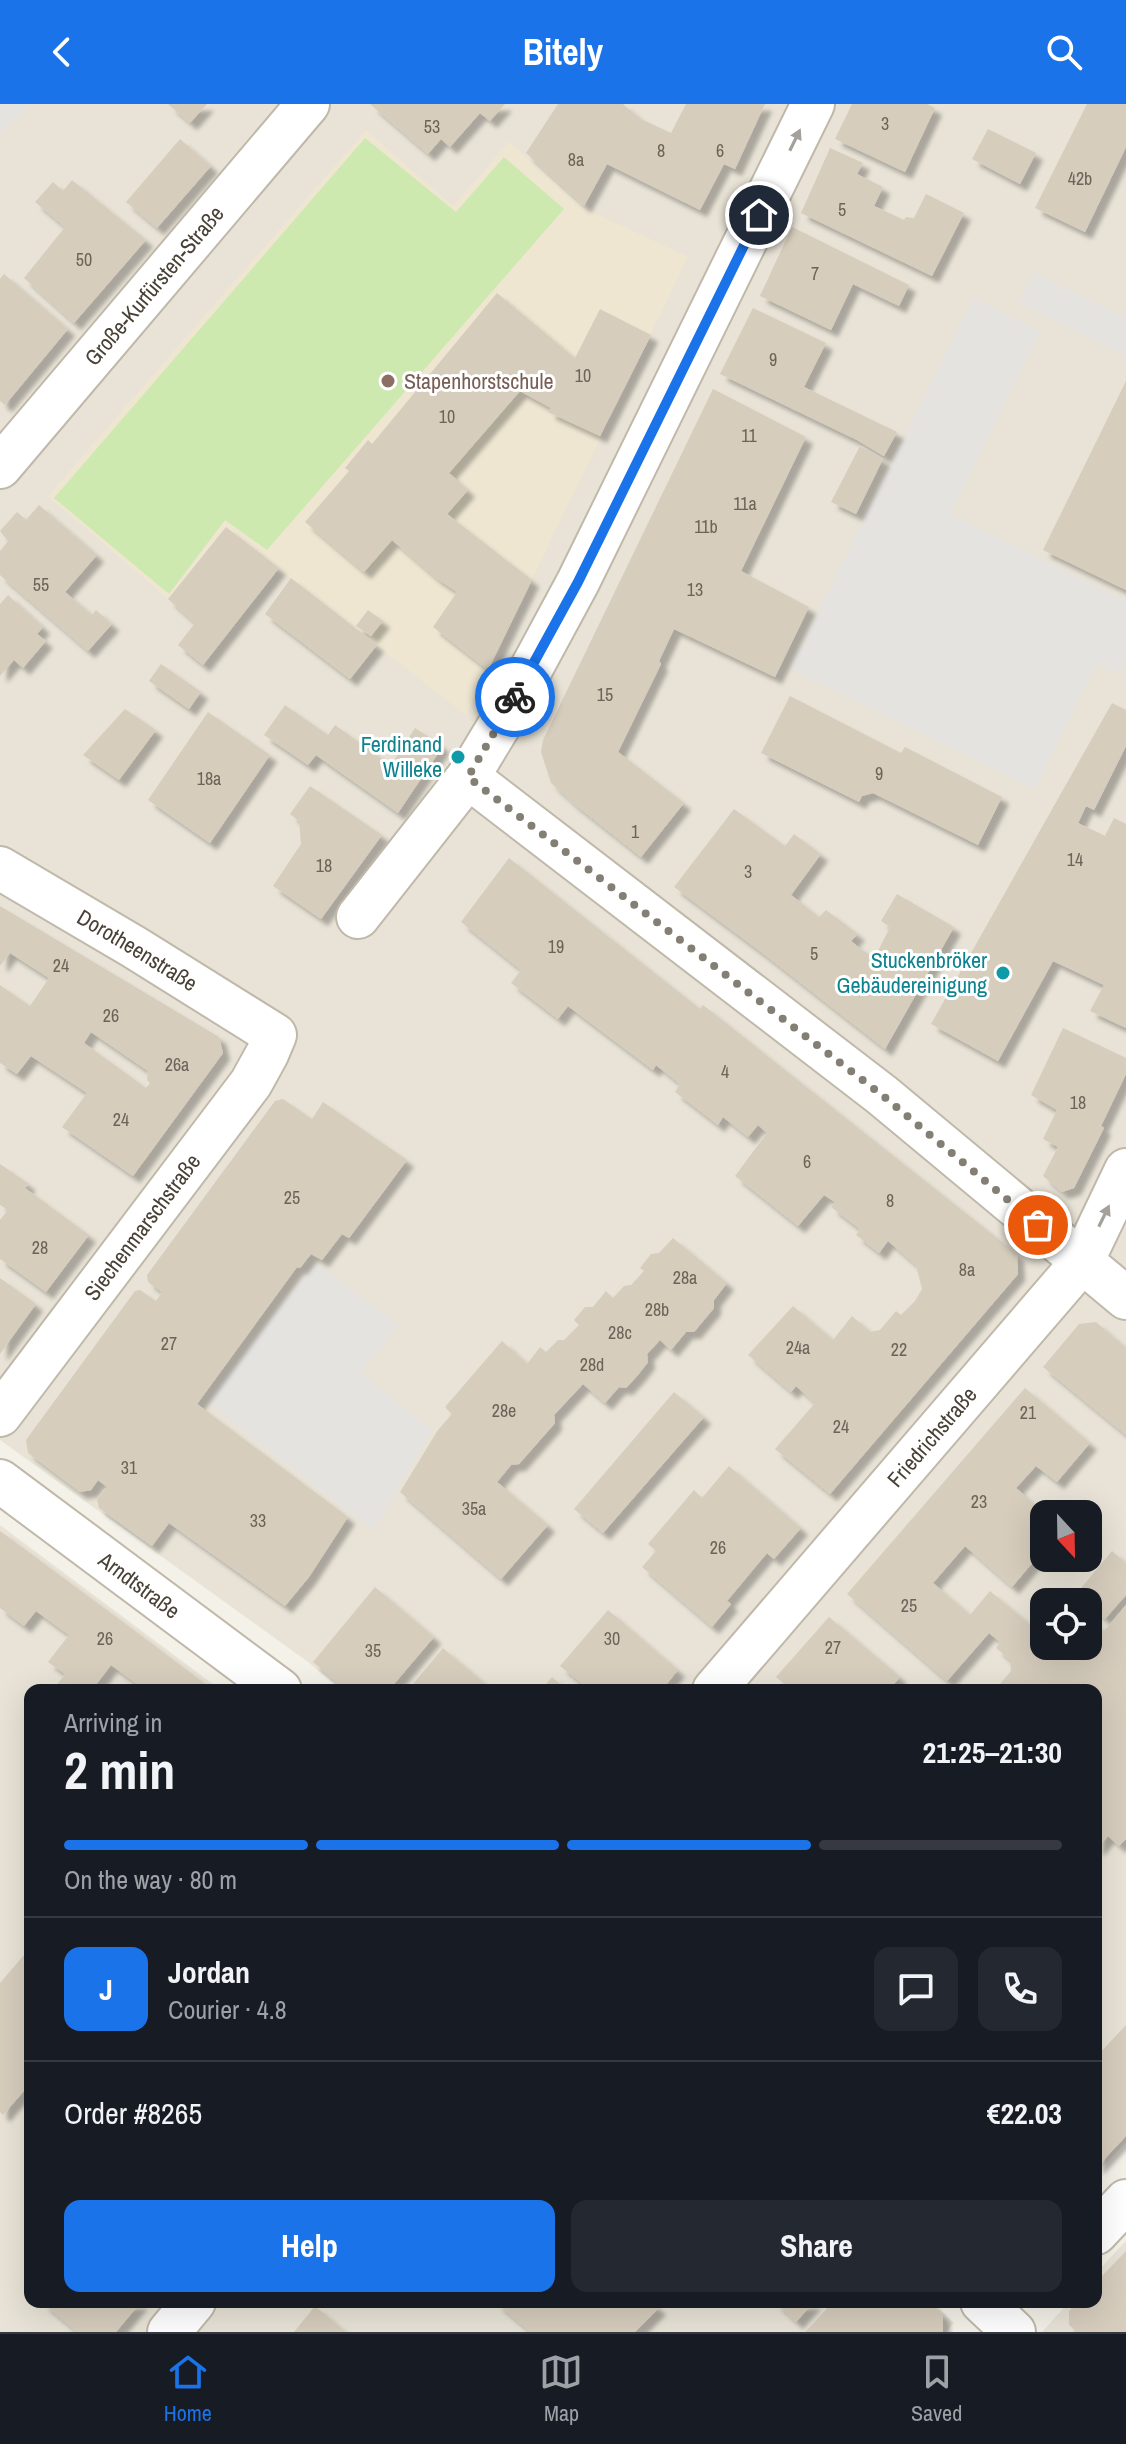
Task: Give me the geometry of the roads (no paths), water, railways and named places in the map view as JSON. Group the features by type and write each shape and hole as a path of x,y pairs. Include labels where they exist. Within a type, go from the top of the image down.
{"street":[{"name":"Große-Kurfürsten-Straße","path":"0,467 308,104"},
{"path":"358,917 474,767 578,582 813,104"},
{"path":"474,767 882,1095 1126,1298"},
{"name":"Dorotheenstraße","path":"0,868 275,1035"},
{"name":"Siechenmarschstraße","path":"0,1415 251,1083 275,1035"},
{"name":"Friedrichstraße","path":"719,1684 1082,1262 1126,1170"},
{"name":"Arndtstraße","path":"0,1481 272,1684"},
{"path":"1102,2227 1126,2201"},
{"path":"169,2332 189,2308"}],"place":[{"name":"Stapenhorstschule","path":"388,381"},
{"name":"Ferdinand Willeke","path":"458,757"},
{"name":"Stuckenbröker Gebäudereinigung","path":"1003,973"}]}
